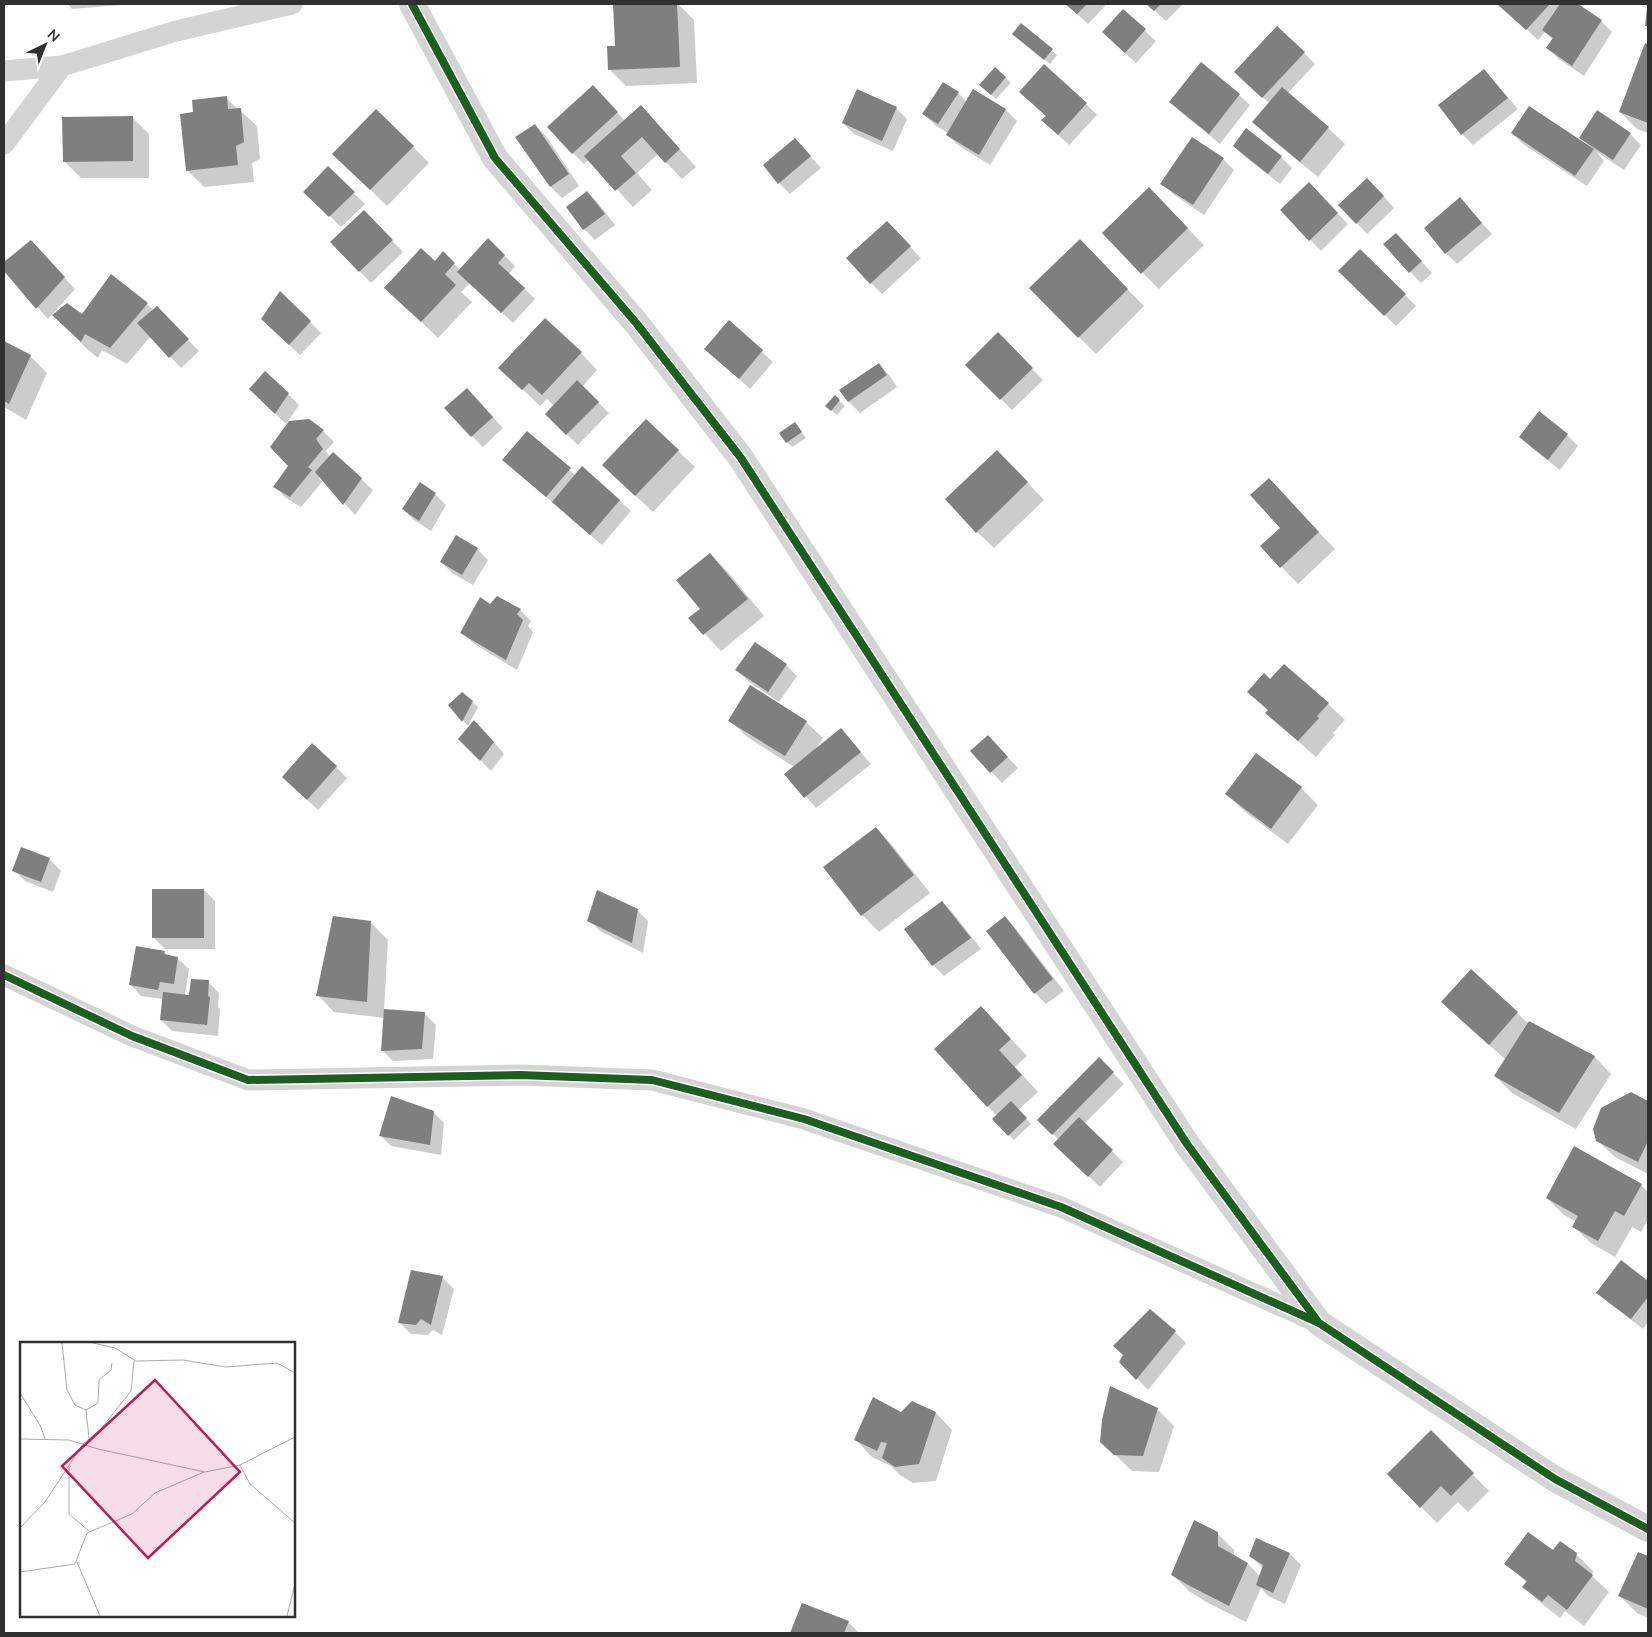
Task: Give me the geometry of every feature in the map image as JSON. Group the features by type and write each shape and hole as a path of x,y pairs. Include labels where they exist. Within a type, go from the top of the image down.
{"street":[{"path":"4,71 62,66 176,31 292,4"},
{"path":"412,4 495,158 637,324 741,458 1187,1144 1320,1323"},
{"path":"4,144 62,66"},
{"path":"4,975 132,1036 248,1080 520,1075 652,1080 804,1119 1061,1206 1320,1323 1555,1479 1648,1529"}],"building":[{"path":"613,4 677,4 680,67 608,70 607,46 615,46"},
{"path":"1065,4 1087,4 1077,14"},
{"path":"1146,4 1161,4 1154,11"},
{"path":"1497,4 1550,4 1526,30"},
{"path":"1560,4 1578,4 1602,20 1572,66 1546,48 1553,38 1542,30"},
{"path":"1647,8 1648,26 1645,26"},
{"path":"1123,9 1146,29 1125,53 1102,32"},
{"path":"1021,23 1053,49 1044,60 1012,34"},
{"path":"1277,26 1305,52 1262,98 1234,72"},
{"path":"1645,43 1648,44 1648,123 1619,112"},
{"path":"1201,62 1240,94 1209,134 1169,102"},
{"path":"1044,64 1087,103 1058,135 1041,120 1046,116 1019,92"},
{"path":"995,67 1006,77 991,95 979,85"},
{"path":"1484,69 1508,98 1461,135 1438,105"},
{"path":"943,82 959,92 938,124 922,114"},
{"path":"593,85 618,112 572,154 547,127"},
{"path":"1282,87 1329,127 1300,162 1252,122"},
{"path":"857,89 897,107 882,141 842,123"},
{"path":"973,89 1006,109 979,155 946,135"},
{"path":"227,96 228,109 241,108 244,142 236,146 238,165 186,171 180,114 193,112 192,100"},
{"path":"641,105 680,149 665,163 642,137 621,156 636,173 615,191 584,156"},
{"path":"1529,106 1594,149 1575,176 1511,133"},
{"path":"376,109 414,146 370,190 332,154"},
{"path":"1597,110 1631,133 1613,160 1579,138"},
{"path":"133,116 133,161 63,162 62,117"},
{"path":"535,124 569,174 550,187 515,137"},
{"path":"1246,128 1282,156 1268,174 1233,146"},
{"path":"1192,137 1224,158 1193,205 1160,184"},
{"path":"795,138 811,156 778,184 763,165"},
{"path":"328,166 355,192 329,217 303,192"},
{"path":"1367,178 1384,196 1356,224 1338,205"},
{"path":"1309,182 1338,213 1309,241 1280,210"},
{"path":"1149,187 1188,228 1141,274 1102,233"},
{"path":"587,191 605,214 583,230 566,207"},
{"path":"1460,197 1482,223 1445,254 1424,228"},
{"path":"364,210 393,240 359,272 330,242"},
{"path":"887,221 911,246 870,284 846,258"},
{"path":"1396,233 1422,261 1409,273 1383,244"},
{"path":"488,238 505,255 498,263 525,288 501,313 457,272"},
{"path":"1080,239 1128,289 1078,338 1029,288"},
{"path":"31,240 65,277 36,309 4,271 4,262"},
{"path":"421,248 435,261 443,251 455,263 445,274 456,285 421,322 384,288"},
{"path":"1360,249 1406,294 1384,316 1338,271"},
{"path":"111,274 148,303 110,348 85,334 81,342 52,315 67,303 82,314"},
{"path":"280,291 311,321 289,345 261,319"},
{"path":"157,306 189,339 169,358 137,323"},
{"path":"545,318 582,352 542,395 529,383 522,390 498,368"},
{"path":"729,320 763,350 739,379 704,349"},
{"path":"998,332 1033,368 1000,400 965,365"},
{"path":"4,341 31,355 9,404 4,401"},
{"path":"879,363 887,375 848,402 839,390"},
{"path":"265,371 289,393 275,414 249,389"},
{"path":"577,380 599,402 566,435 545,414"},
{"path":"467,388 493,417 471,437 444,408"},
{"path":"835,395 840,400 831,411 825,406"},
{"path":"1539,411 1568,434 1548,460 1519,437"},
{"path":"309,419 324,430 316,439 323,449 308,467 312,470 290,497 273,487 288,466 270,447 289,421"},
{"path":"646,419 679,450 635,496 602,465"},
{"path":"795,422 802,432 786,443 779,433"},
{"path":"527,431 571,468 546,497 502,460"},
{"path":"997,450 1028,482 976,533 945,499"},
{"path":"333,452 362,478 343,505 315,472"},
{"path":"582,466 620,500 590,535 552,502"},
{"path":"1269,478 1319,532 1280,568 1260,546 1280,528 1250,495"},
{"path":"420,482 436,493 419,521 402,509"},
{"path":"456,535 478,548 462,575 440,562"},
{"path":"710,553 748,599 703,635 688,618 700,609 676,580"},
{"path":"497,596 521,609 517,614 523,620 506,660 460,633 480,597 490,604"},
{"path":"755,642 787,664 768,692 735,670"},
{"path":"1284,664 1329,703 1317,716 1319,718 1298,741 1265,713 1268,710 1247,692 1264,673 1270,679"},
{"path":"750,685 807,721 785,756 728,721"},
{"path":"462,692 473,701 462,722 448,705"},
{"path":"474,720 494,742 480,761 458,739"},
{"path":"841,728 861,752 804,798 784,774"},
{"path":"988,735 1008,757 990,773 970,751"},
{"path":"312,743 337,766 307,800 282,777"},
{"path":"1256,753 1302,787 1271,829 1225,794"},
{"path":"876,827 914,875 861,916 823,867"},
{"path":"21,847 50,858 41,882 12,871"},
{"path":"152,889 204,889 204,938 152,938"},
{"path":"597,890 638,909 632,943 587,921"},
{"path":"942,901 971,938 932,966 904,929"},
{"path":"333,916 371,921 367,1002 316,996"},
{"path":"1005,916 1053,979 1034,994 986,931"},
{"path":"136,946 165,951 164,954 178,957 174,984 160,982 158,990 129,985"},
{"path":"1471,969 1518,1012 1489,1045 1441,1002"},
{"path":"191,979 209,980 208,996 210,997 207,1025 160,1020 163,992 189,995"},
{"path":"981,1006 1011,1039 999,1050 1022,1075 987,1107 934,1049"},
{"path":"384,1009 425,1012 422,1049 381,1051"},
{"path":"1529,1021 1595,1056 1559,1113 1494,1076"},
{"path":"1099,1057 1114,1072 1052,1135 1037,1120"},
{"path":"1631,1092 1648,1101 1648,1141 1638,1162 1596,1141 1593,1129 1601,1108"},
{"path":"391,1096 434,1111 430,1145 379,1136"},
{"path":"1011,1101 1027,1118 1008,1136 992,1119"},
{"path":"1079,1117 1113,1150 1088,1177 1053,1144"},
{"path":"1574,1146 1642,1184 1624,1216 1615,1211 1598,1241 1572,1227 1578,1216 1546,1198"},
{"path":"1621,1260 1648,1281 1648,1297 1631,1319 1596,1293"},
{"path":"411,1270 443,1276 431,1325 421,1319 416,1325 398,1323"},
{"path":"1150,1309 1176,1331 1136,1380 1119,1362 1123,1355 1113,1346"},
{"path":"1110,1386 1158,1408 1143,1456 1114,1455 1100,1442 1102,1420"},
{"path":"873,1397 901,1412 912,1401 936,1412 919,1464 895,1467 882,1458 887,1443 881,1442 877,1451 854,1440"},
{"path":"1431,1430 1474,1473 1451,1496 1441,1486 1420,1508 1387,1474"},
{"path":"1194,1520 1218,1532 1218,1546 1248,1563 1229,1606 1171,1575"},
{"path":"1528,1532 1553,1550 1560,1541 1577,1553 1575,1561 1593,1575 1567,1610 1548,1595 1542,1602 1522,1587 1527,1581 1504,1564"},
{"path":"1256,1538 1290,1553 1273,1593 1256,1585 1263,1565 1249,1556"},
{"path":"1638,1552 1648,1556 1648,1609 1618,1596"},
{"path":"802,1603 849,1621 844,1633 790,1633"}],"cycle path":[{"path":"412,4 495,158 637,324 741,458 1187,1144 1319,1323 1555,1479 1648,1529"},
{"path":"4,975 132,1036 248,1080 520,1075 652,1080 804,1119 1061,1207 1317,1322"}]}
